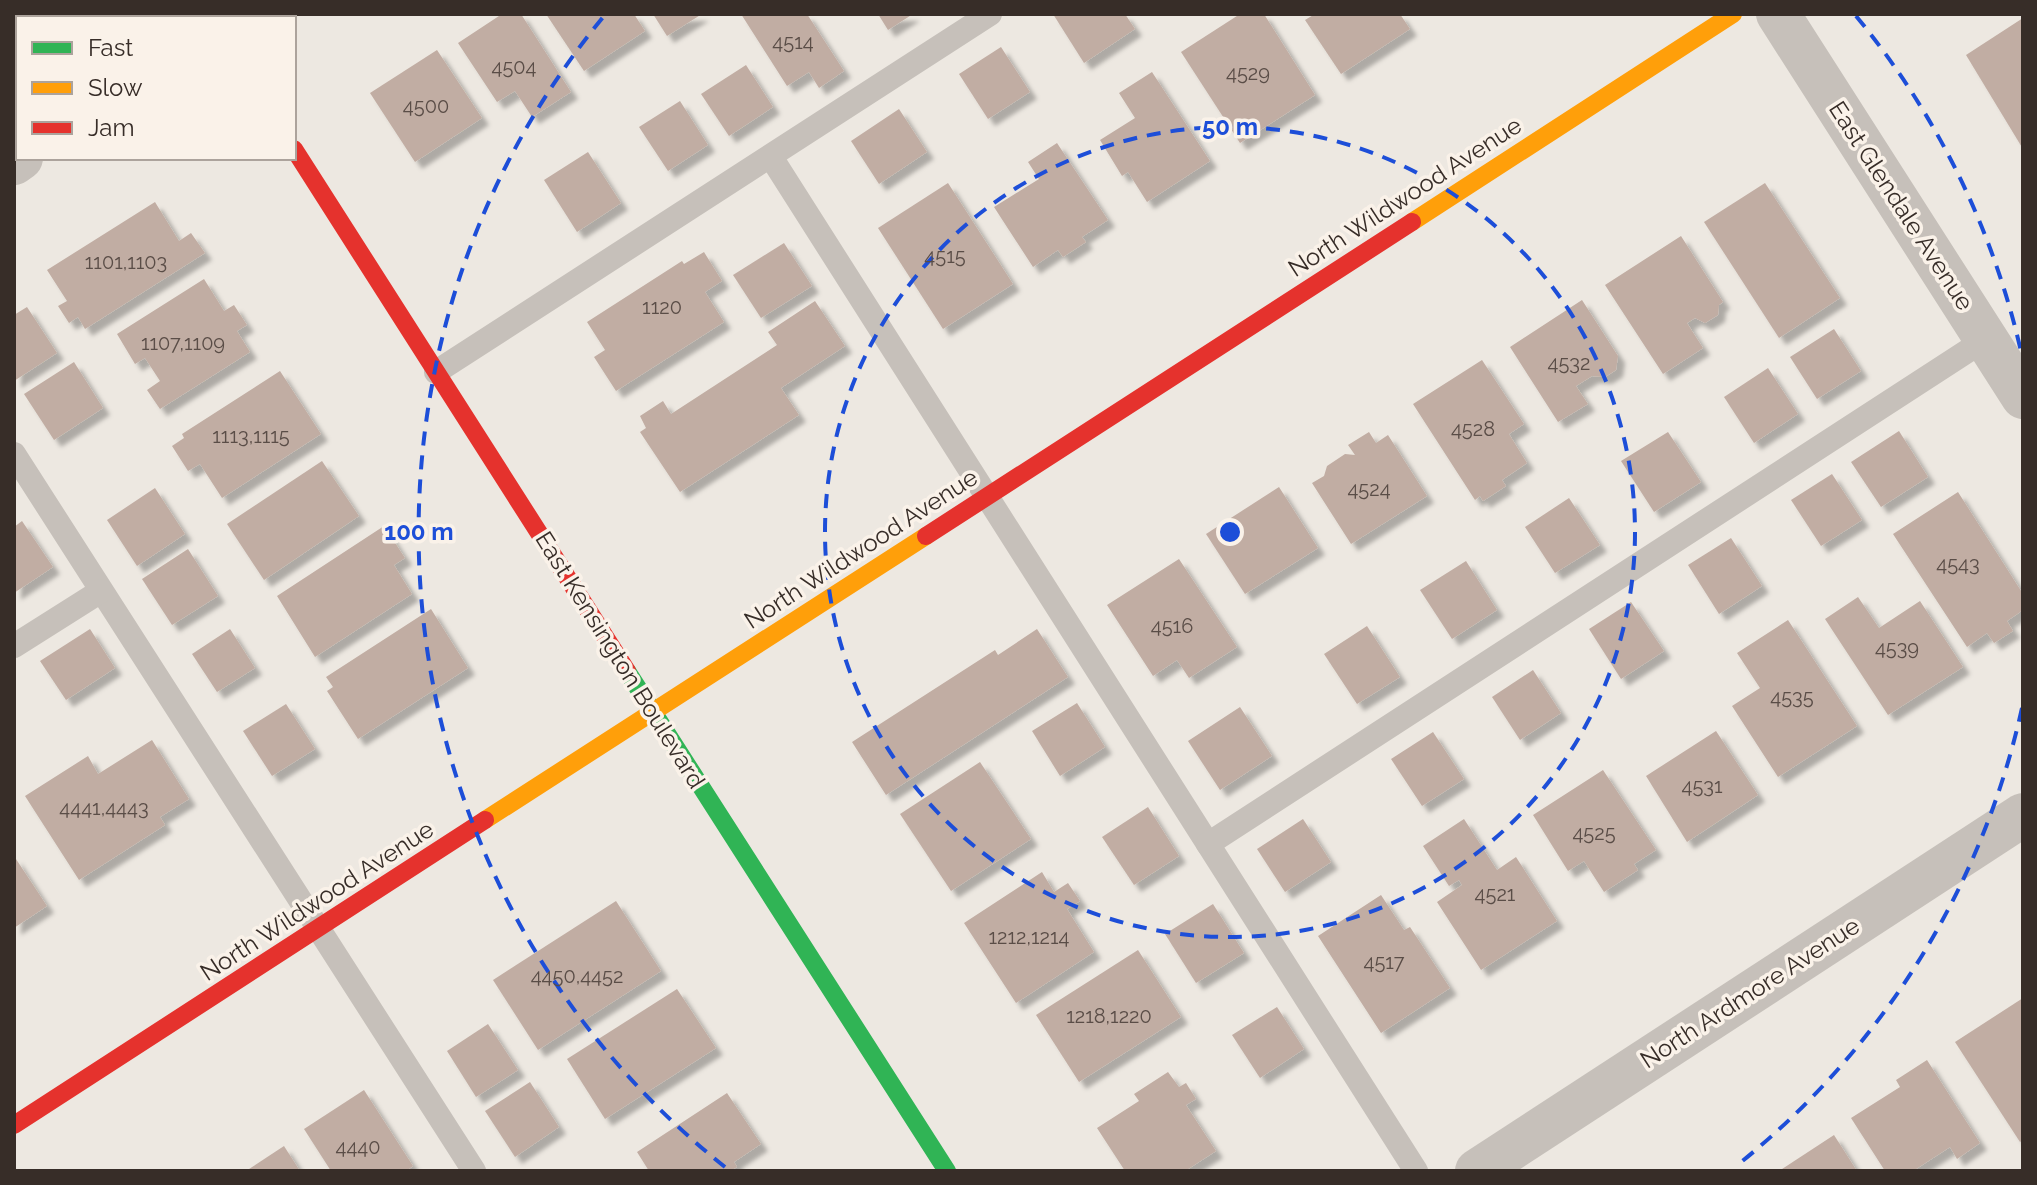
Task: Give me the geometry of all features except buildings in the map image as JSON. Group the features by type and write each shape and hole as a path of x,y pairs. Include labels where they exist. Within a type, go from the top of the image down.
{"street":[{"name":"North Wildwood Avenue","path":"14,1125 1733,14"},
{"name":"East Glendale Avenue","path":"1778,14 2023,397"},
{"name":"East Kensington Boulevard","path":"296,152 947,1171"},
{"name":"North Ardmore Avenue","path":"1477,1171 2023,815"}],"lane":[{"path":"436,372 990,14"},
{"path":"771,157 1416,1171"},
{"path":"1208,844 1986,339"},
{"path":"14,454 474,1171"},
{"path":"14,646 101,591"}],"traffic: fast":[{"path":"627,671 947,1171"}],"traffic: slow":[{"path":"1412,222 1733,14"},
{"path":"485,820 926,536"}],"traffic: jam":[{"path":"296,152 627,671"},
{"path":"926,536 1412,222"},
{"path":"14,1125 485,820"}]}
